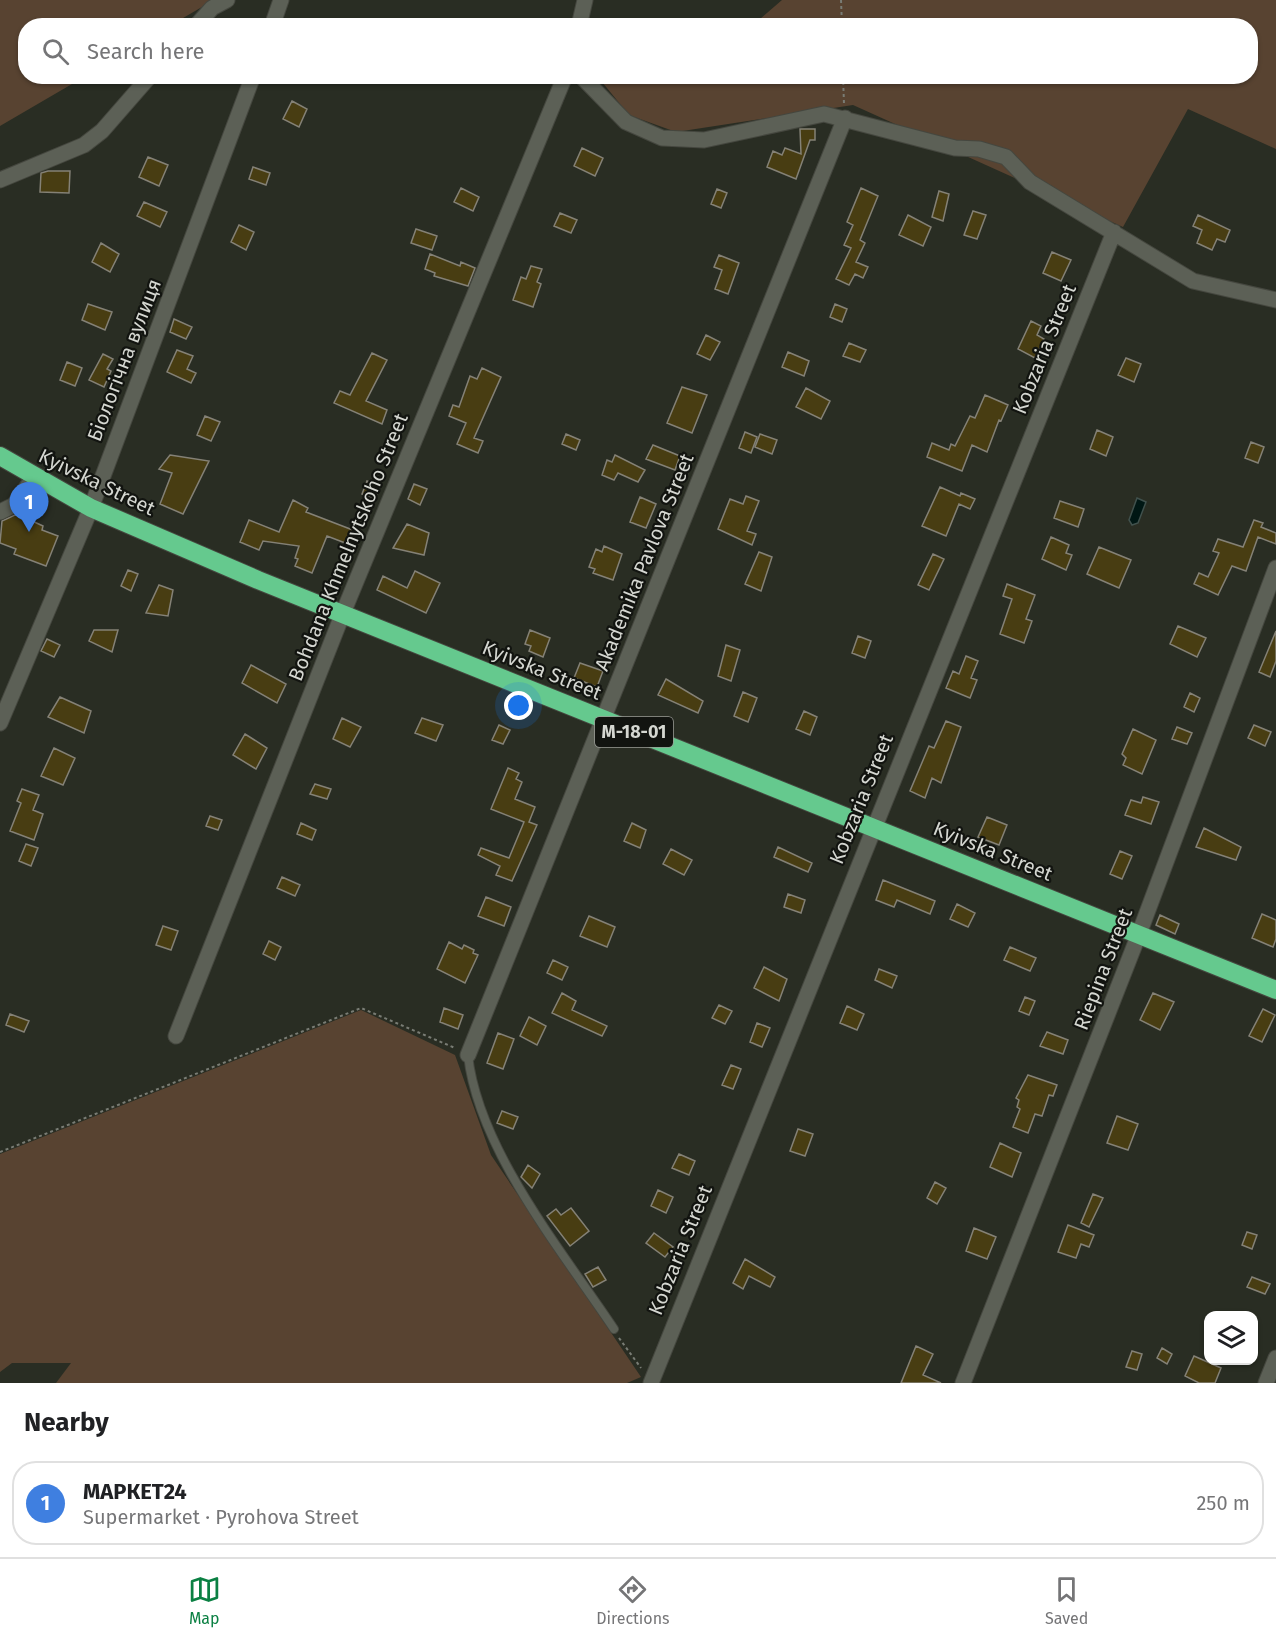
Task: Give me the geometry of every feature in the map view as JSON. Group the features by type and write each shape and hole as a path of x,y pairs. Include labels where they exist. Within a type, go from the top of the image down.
{"highway":[{"name":"Kyivska Street","path":"0,456 91,508 604,720 1276,990"}],"street":[{"path":"203,18 212,8 227,0"},
{"path":"275,18 281,0"},
{"path":"581,18 585,0"},
{"path":"0,180 84,145 102,131 143,84"},
{"name":"Біологічна вулиця","path":"0,723 91,508 250,84"},
{"name":"Bohdana Khmelnytskoho Street","path":"176,1036 343,613 562,84"},
{"path":"589,84 626,122 662,138 704,140 824,114 955,147 979,149 1006,157 1030,182 1193,281 1276,300"},
{"name":"Akademika Pavlova Street","path":"468,1055 844,118"},
{"name":"Kobzaria Street","path":"651,1382 1114,232"},
{"path":"0,512 14,505 34,477"},
{"name":"Riepina Street","path":"963,1383 1139,934 1276,568"},
{"path":"1266,1383 1276,1358"}],"lane":[{"path":"468,1055 471,1084 497,1147 522,1191 614,1329"}],"path":[{"path":"841,0 842,18"},
{"path":"843,84 844,118"},
{"path":"0,1152 361,1008 468,1055"},
{"path":"614,1329 651,1382"}],"shaded area":[{"path":"0,0 214,0 183,18 18,18 18,84 72,84 0,126"},
{"path":"782,0 1276,0 1276,149 1188,109 1123,227 853,105 676,132 629,115 604,84 1258,84 1258,18 761,18"},
{"path":"361,1010 455,1055 491,1155 641,1377 627,1383 56,1383 71,1363 12,1363 0,1372 0,1154"}],"water":[{"path":"1137,498 1146,502 1138,523 1132,525 1129,520"}],"building":[{"path":"292,101 307,109 299,127 283,119"},
{"path":"800,129 815,129 815,140 810,140 796,179 767,167 773,151 782,155 785,148 801,154"},
{"path":"582,148 603,158 595,176 574,166"},
{"path":"148,157 168,165 159,186 139,177"},
{"path":"253,167 270,173 266,185 249,179"},
{"path":"70,171 69,193 40,192 41,173"},
{"path":"461,188 479,197 473,211 454,202"},
{"path":"861,188 878,196 860,240 865,243 856,262 868,267 863,278 855,274 849,285 836,279 851,248 844,245 853,225 847,222"},
{"path":"717,189 727,193 721,208 711,204"},
{"path":"939,191 949,194 943,221 932,217"},
{"path":"144,202 167,212 160,227 137,216"},
{"path":"973,211 986,215 977,239 964,235"},
{"path":"560,213 577,220 571,233 554,226"},
{"path":"908,215 931,227 923,246 899,235"},
{"path":"1198,215 1230,230 1225,242 1217,239 1212,250 1197,243 1202,230 1193,226"},
{"path":"239,225 254,232 246,250 231,242"},
{"path":"416,229 437,236 432,250 411,243"},
{"path":"101,243 119,254 110,272 92,262"},
{"path":"1052,252 1071,260 1061,281 1043,273"},
{"path":"430,254 460,266 461,262 475,268 468,286 434,276 435,273 425,269"},
{"path":"719,255 739,263 728,294 715,289 722,270 714,267"},
{"path":"531,266 542,269 537,282 541,284 533,307 513,300 521,277 526,279"},
{"path":"88,304 112,312 105,330 82,320"},
{"path":"835,304 847,309 842,322 830,317"},
{"path":"174,319 192,327 186,339 170,332"},
{"path":"1031,321 1041,326 1037,335 1044,339 1035,358 1018,349"},
{"path":"706,335 720,342 710,360 697,354"},
{"path":"849,343 866,350 860,362 843,356"},
{"path":"177,350 193,356 187,369 196,373 191,383 167,372"},
{"path":"788,352 809,361 804,376 782,367"},
{"path":"372,353 387,360 366,401 387,410 382,424 334,403 340,391 350,395"},
{"path":"103,354 113,359 107,369 111,371 104,387 89,380"},
{"path":"1126,358 1141,364 1134,382 1118,375"},
{"path":"67,362 82,368 75,386 60,380"},
{"path":"482,368 501,377 474,438 483,441 478,453 457,444 466,423 449,416 453,405 459,407 470,376 477,379"},
{"path":"682,387 707,395 692,433 667,423"},
{"path":"806,388 830,401 821,419 796,407"},
{"path":"985,395 1008,405 1001,421 999,420 987,452 972,445 962,471 927,457 932,443 949,450 951,444 955,446 970,416 975,418"},
{"path":"205,416 220,422 211,441 197,435"},
{"path":"1097,430 1113,437 1106,456 1090,449"},
{"path":"745,432 757,437 751,453 739,448"},
{"path":"566,434 580,440 576,450 562,444"},
{"path":"760,434 777,440 772,454 755,447"},
{"path":"1251,442 1264,447 1258,463 1245,458"},
{"path":"653,445 680,456 675,470 646,459"},
{"path":"170,455 209,461 183,514 160,504 172,473 159,469"},
{"path":"615,455 645,470 638,482 618,473 614,480 602,475 607,460 612,462"},
{"path":"367,481 380,486 375,498 362,494"},
{"path":"414,484 427,489 420,505 408,499"},
{"path":"940,487 960,496 961,493 975,499 970,509 959,504 946,536 922,526"},
{"path":"746,496 759,501 747,531 756,534 752,545 718,529 730,499 743,504"},
{"path":"640,497 656,504 646,528 630,522"},
{"path":"293,500 308,508 306,512 358,532 353,546 327,536 312,573 295,566 299,546 263,541 259,550 240,542 249,520 279,532"},
{"path":"1060,501 1084,509 1078,527 1054,518"},
{"path":"17,514 43,526 42,530 58,536 46,566 14,554 16,549 0,543 2,521"},
{"path":"1254,520 1263,523 1261,527 1276,533 1276,544 1258,537 1246,571 1232,566 1218,595 1194,584 1199,573 1208,577 1219,553 1213,551 1218,539 1243,547"},
{"path":"407,524 429,533 424,555 393,548"},
{"path":"1051,537 1069,545 1066,553 1072,555 1066,570 1042,559"},
{"path":"604,546 622,554 613,580 593,573 595,569 589,567 596,549 602,552"},
{"path":"1099,547 1131,560 1119,588 1087,574"},
{"path":"759,552 772,557 761,591 745,584"},
{"path":"933,554 944,559 929,590 918,585"},
{"path":"128,570 138,574 131,591 121,586"},
{"path":"415,571 440,583 426,613 377,590 383,576 407,588"},
{"path":"1007,584 1035,595 1026,619 1032,621 1024,643 1000,634 1012,599 1003,596"},
{"path":"159,585 173,590 168,616 146,613"},
{"path":"1178,626 1206,638 1197,657 1170,644"},
{"path":"94,630 118,630 112,652 89,641"},
{"path":"530,630 550,638 543,657 529,651 531,646 525,644"},
{"path":"1276,631 1276,661 1270,677 1259,672"},
{"path":"858,636 871,641 865,658 852,653"},
{"path":"47,639 60,645 54,657 41,651"},
{"path":"726,645 740,650 731,681 718,676"},
{"path":"966,656 978,661 971,678 977,680 970,698 946,688 953,671 959,674"},
{"path":"580,663 603,671 597,687 574,678"},
{"path":"251,665 286,684 277,703 242,683"},
{"path":"666,679 703,701 698,713 658,695"},
{"path":"743,692 757,698 748,722 734,716"},
{"path":"1190,693 1200,698 1194,712 1184,707"},
{"path":"60,697 91,711 84,733 48,717"},
{"path":"804,711 817,717 810,735 796,729"},
{"path":"342,718 361,727 350,747 333,739"},
{"path":"422,718 443,725 436,741 415,733"},
{"path":"946,721 961,727 941,783 932,778 925,798 910,791 929,746 934,748"},
{"path":"499,725 510,730 503,744 492,740"},
{"path":"1254,725 1271,732 1265,746 1248,738"},
{"path":"1177,727 1192,733 1187,744 1172,739"},
{"path":"1133,729 1156,740 1142,774 1123,765 1126,758 1122,754"},
{"path":"245,734 267,748 256,769 233,755"},
{"path":"54,748 75,758 63,785 41,776"},
{"path":"508,768 519,773 516,779 522,782 515,799 535,807 529,822 537,825 512,881 496,875 500,866 478,855 481,848 509,858 524,822 491,809"},
{"path":"315,784 331,789 327,799 310,794"},
{"path":"22,789 39,795 33,810 43,814 34,840 10,831 21,803 17,801"},
{"path":"1143,797 1159,802 1151,824 1125,815 1131,800 1141,803"},
{"path":"210,816 222,820 218,830 206,826"},
{"path":"987,817 1007,825 999,845 978,837"},
{"path":"301,823 316,830 312,840 297,834"},
{"path":"632,823 646,830 640,848 624,841"},
{"path":"1204,828 1241,847 1236,860 1196,847"},
{"path":"26,844 38,848 31,866 19,861"},
{"path":"778,847 812,863 808,872 774,857"},
{"path":"671,849 692,860 684,875 663,864"},
{"path":"1120,851 1132,856 1122,879 1110,874"},
{"path":"282,877 300,885 295,896 277,888"},
{"path":"883,880 935,901 930,914 897,900 894,907 876,900"},
{"path":"788,894 805,900 801,913 784,907"},
{"path":"486,897 511,907 504,926 478,916"},
{"path":"957,904 975,913 968,927 950,919"},
{"path":"1262,914 1276,920 1276,939 1273,947 1252,938"},
{"path":"1160,915 1179,924 1175,934 1156,925"},
{"path":"589,916 615,927 607,947 580,936"},
{"path":"163,926 178,931 171,950 156,945"},
{"path":"269,941 281,947 275,960 263,954"},
{"path":"449,942 462,949 464,945 478,955 465,983 437,969"},
{"path":"1010,947 1036,958 1030,971 1004,960"},
{"path":"553,960 568,967 562,980 547,973"},
{"path":"764,967 787,979 779,1001 754,988"},
{"path":"879,969 897,976 892,988 875,980"},
{"path":"562,993 576,1001 572,1010 607,1026 602,1036 552,1013"},
{"path":"1153,993 1174,1002 1160,1030 1140,1020"},
{"path":"1025,997 1035,1001 1029,1015 1019,1011"},
{"path":"719,1005 732,1011 725,1024 712,1018"},
{"path":"847,1006 864,1014 857,1030 840,1023"},
{"path":"444,1008 463,1015 458,1029 440,1022"},
{"path":"1263,1009 1275,1015 1262,1042 1249,1036"},
{"path":"10,1014 29,1021 24,1032 6,1025"},
{"path":"529,1017 546,1026 537,1045 520,1036"},
{"path":"757,1023 770,1028 762,1047 750,1042"},
{"path":"1047,1032 1068,1040 1063,1054 1040,1046"},
{"path":"498,1033 514,1039 503,1069 487,1063"},
{"path":"731,1065 741,1069 733,1089 722,1085"},
{"path":"1028,1075 1057,1085 1053,1096 1049,1095 1042,1116 1035,1114 1028,1133 1013,1127 1020,1109 1017,1107 1019,1100 1016,1098"},
{"path":"502,1111 518,1117 513,1129 497,1123"},
{"path":"1117,1116 1138,1124 1128,1150 1107,1143"},
{"path":"798,1129 813,1134 805,1156 790,1151"},
{"path":"1000,1143 1021,1153 1012,1177 990,1167"},
{"path":"679,1154 695,1161 689,1175 672,1168"},
{"path":"528,1165 540,1174 532,1188 521,1177"},
{"path":"935,1182 946,1188 937,1204 927,1198"},
{"path":"658,1190 673,1197 666,1213 651,1206"},
{"path":"1093,1194 1103,1198 1089,1227 1081,1223"},
{"path":"571,1208 589,1231 570,1246 547,1216 556,1209 561,1215"},
{"path":"1068,1225 1094,1235 1089,1247 1081,1244 1076,1258 1058,1252"},
{"path":"974,1228 996,1237 987,1259 966,1251"},
{"path":"1247,1232 1257,1235 1252,1249 1242,1245"},
{"path":"654,1233 673,1247 665,1257 646,1243"},
{"path":"745,1259 775,1277 770,1287 749,1276 743,1289 733,1283"},
{"path":"598,1267 606,1280 593,1287 585,1274"},
{"path":"1252,1277 1270,1284 1265,1294 1247,1287"},
{"path":"916,1346 933,1354 923,1375 941,1383 901,1383"},
{"path":"1162,1348 1172,1354 1167,1364 1157,1358"},
{"path":"1132,1351 1142,1354 1137,1370 1126,1367"},
{"path":"1194,1356 1204,1360 1204,1365 1221,1368 1215,1383 1199,1383 1185,1376"}],"place":[{"name":"МАРКЕТ24","path":"29,532"}]}
